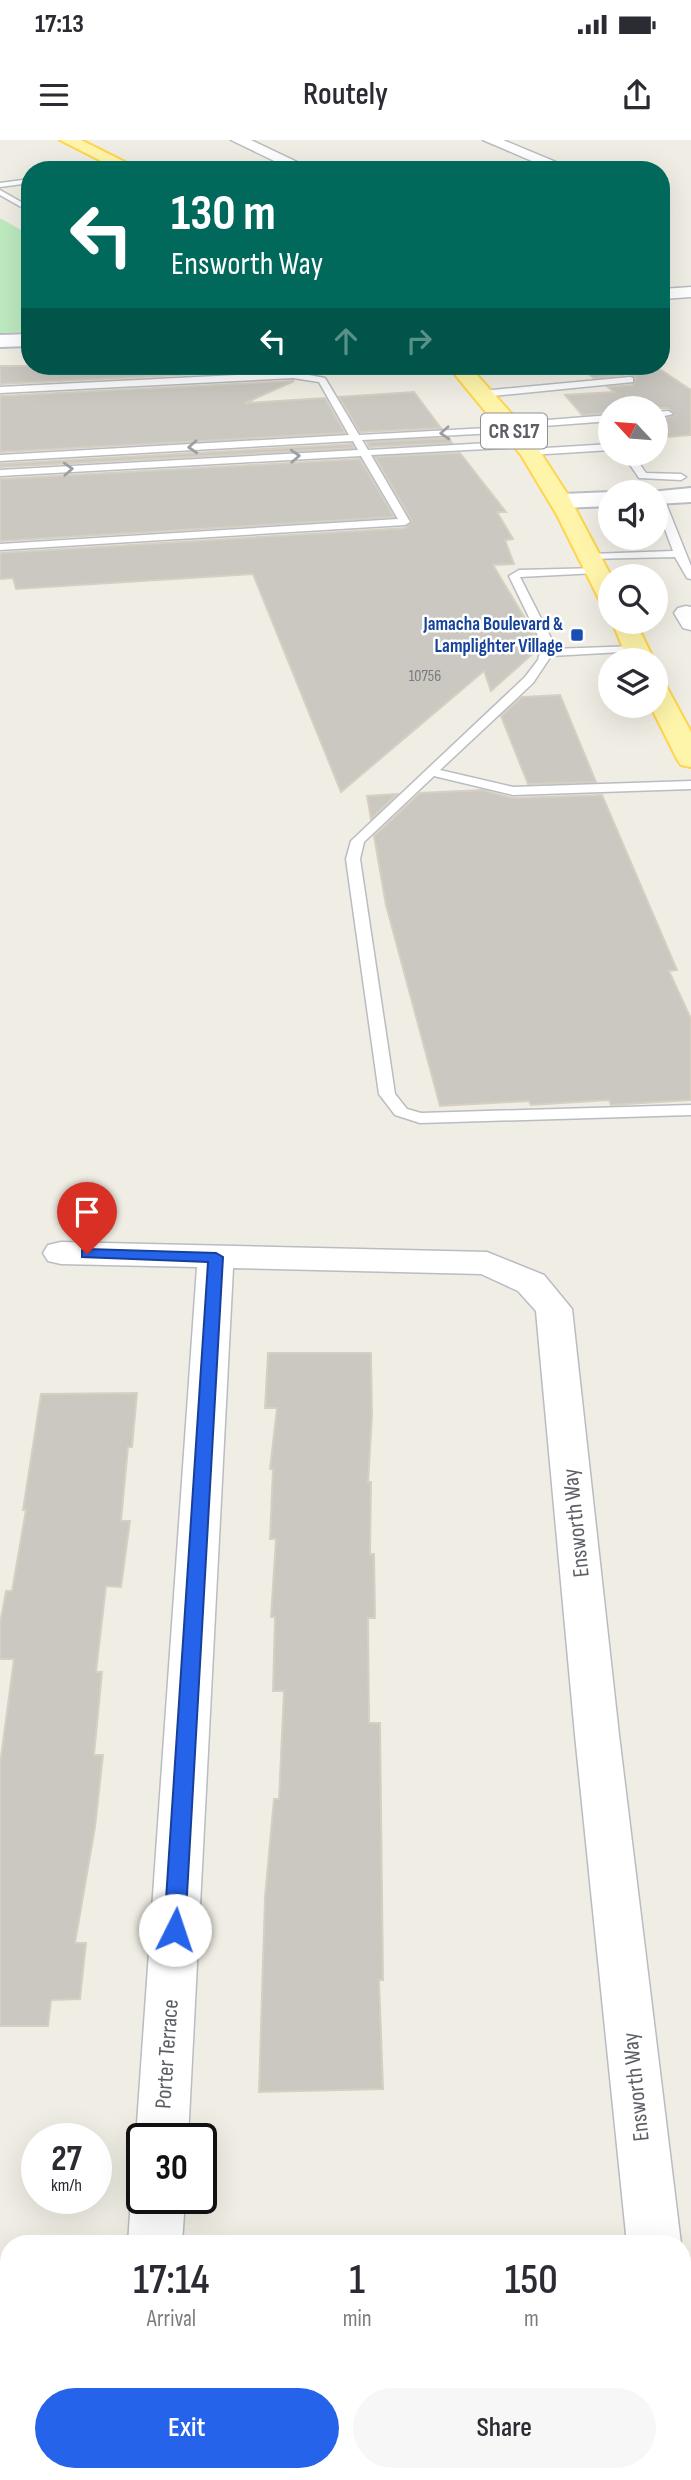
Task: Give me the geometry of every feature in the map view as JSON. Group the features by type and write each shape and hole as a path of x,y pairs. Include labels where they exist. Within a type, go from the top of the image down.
{"main road":[{"path":"68,140 114,161"},
{"name":"CR S17","path":"466,375 519,438 562,501 598,574"},
{"path":"668,714 691,759"}],"street":[{"path":"238,140 286,161"},
{"path":"490,140 544,161"},
{"path":"670,293 691,292"},
{"path":"0,341 21,340"},
{"path":"668,492 689,484"},
{"path":"562,501 598,500"},
{"name":"Ensworth Way","path":"61,1253 487,1263 531,1283 554,1309 652,2235"},
{"name":"Porter Terrace","path":"163,2123 216,1257"},
{"path":"156,2235 157,2214"}],"lane":[{"path":"0,185 21,182"},
{"path":"0,191 21,204"},
{"path":"0,390 293,375 322,380 405,522 0,547"},
{"path":"482,394 630,380"},
{"path":"0,473 365,452 519,438 598,421"},
{"path":"0,458 357,439 519,438 598,446"},
{"path":"636,466 643,476 689,484"},
{"path":"668,524 690,573"},
{"path":"691,546 593,564 519,573 514,576 548,644 547,653 528,680 358,841 353,859 387,1094 401,1112 420,1118 691,1110"},
{"path":"547,653 598,654"},
{"path":"431,772 513,791 691,785"}],"green space":[{"path":"0,218 21,230 21,332 0,333"}],"building":[{"path":"0,366 21,366 21,375 176,375 0,384"},
{"path":"590,375 621,375 594,378"},
{"path":"632,375 668,375 691,390 691,435 668,437 668,417 675,415 668,408 668,396 598,396 598,413 582,415 565,395 614,392 608,387 633,385 636,378"},
{"path":"294,381 245,403 325,398 345,433 0,452 0,396"},
{"path":"414,392 441,428 360,432 339,397"},
{"path":"449,438 452,443 369,447 367,442"},
{"path":"352,444 354,448 0,467 0,464"},
{"path":"460,453 506,512 497,512 513,539 505,540 514,564 493,565 535,635 538,649 491,691 484,671 341,792 253,574 16,589 13,578 0,579 0,553 405,528 412,521 375,457"},
{"path":"360,459 394,517 0,541 0,479"},
{"path":"560,695 596,782 528,784 501,716 522,697"},
{"path":"482,790 513,798 602,795 677,970 669,971 691,1019 691,1100 611,1105 609,1100 531,1105 529,1101 440,1106 386,905 374,836 420,793"},
{"path":"397,794 371,819 367,796"},
{"path":"268,1353 371,1353 372,1416 368,1482 371,1482 370,1554 374,1554 375,1618 368,1618 369,1723 380,1723 383,1980 379,1980 383,2089 259,2092 265,1897 274,1799 279,1799 284,1691 273,1691 275,1617 271,1617 276,1539 270,1539 273,1469 270,1469 277,1408 265,1408"},
{"path":"137,1393 132,1447 128,1447 121,1521 130,1521 121,1587 106,1586 96,1672 102,1672 94,1755 103,1755 95,1827 75,1943 86,1943 80,1999 51,2000 48,2026 0,2026 0,1765 14,1659 0,1659 0,1624 6,1591 12,1591 41,1394"}],"place":[{"name":"Jamacha Boulevard & Lamplighter Village","path":"577,635"}],"route":[{"path":"87,1254 216,1257 175,1930"}]}
